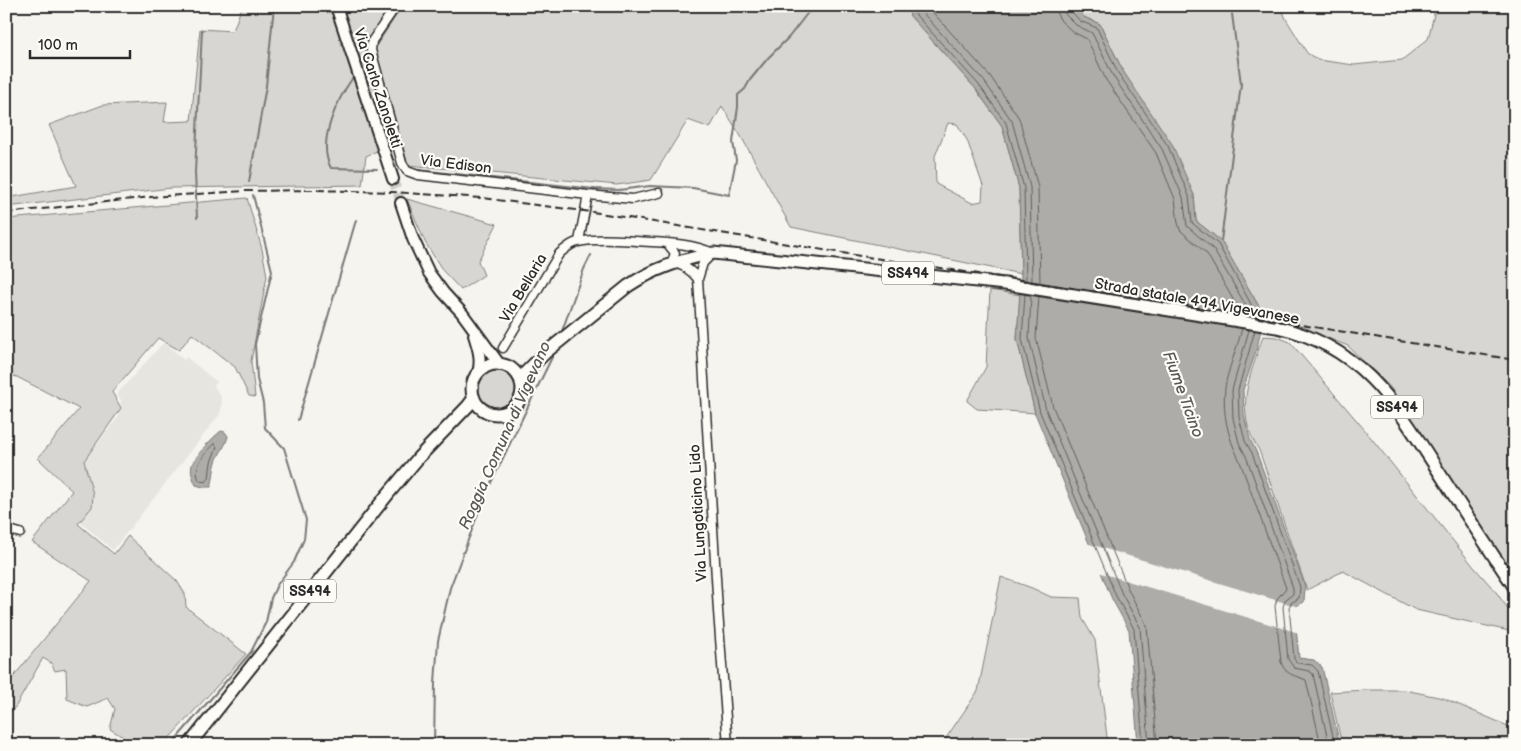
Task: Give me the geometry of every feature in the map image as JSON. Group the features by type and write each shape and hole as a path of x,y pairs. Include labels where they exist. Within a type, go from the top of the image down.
{"main road":[{"name":"Via Carlo Zanoletti","path":"336,6 393,179"},
{"path":"401,203 413,240 429,273 504,366 518,376 521,383"},
{"name":"SS494","path":"435,441 455,424 479,411 500,414 513,408 520,398 521,383 526,372 544,353 639,278 676,261 713,252"},
{"name":"Strada statale 494 Vigevanese","path":"713,252 1005,284 1277,327 1300,333 1322,343 1349,360 1373,379 1397,407 1515,588"},
{"path":"470,325 480,354 478,373 472,385 474,398 486,412"},
{"name":"SS494","path":"478,373 488,366 521,365 544,353"},
{"name":"SS494","path":"189,745 388,494 474,398"}],"street":[{"name":"Via Edison","path":"396,6 372,41 372,53 402,163 407,171 418,175 633,199 659,193"},
{"path":"588,195 579,241 613,240 668,243 701,248 713,252 703,263 698,280"},
{"name":"Via Bellaria","path":"503,348 559,254 572,243 579,241"},
{"path":"668,243 675,253 676,261"},
{"path":"676,261 683,256 678,244"},
{"path":"676,261 691,271 698,280"},
{"name":"Via Lungoticino Lido","path":"698,280 728,745"},
{"path":"6,528 20,533"}],"shaded area":[{"path":"242,6 908,6 910,16 975,88 1002,126 1019,188 1021,274 791,227 742,138 722,106 710,128 688,120 651,180 617,185 408,165 401,140 366,156 362,185 171,188 6,207 6,198 76,186 49,125 103,105 167,102 164,122 191,121 200,29 233,31","holes":["948,123 957,124 967,140 983,186 982,201 972,203 936,184 935,156"]},
{"path":"1073,6 1281,6 1286,19 1307,53 1318,60 1354,65 1402,60 1428,39 1436,6 1515,6 1515,578 1390,387 1348,346 1264,315 1221,241 1196,221 1194,195 1123,71 1100,24 1084,17"},
{"path":"247,198 262,249 267,276 251,361 255,397 249,396 235,367 192,334 179,350 158,338 112,392 121,408 84,461 93,494 92,507 78,524 114,554 128,536 177,581 185,594 186,607 246,654 163,745 136,745 110,729 115,709 108,698 87,707 67,699 66,669 55,671 51,663 43,658 16,706 6,718 6,686 91,581 32,542 72,491 38,458 79,409 17,377 6,374 6,219"},
{"path":"407,199 497,224 478,261 484,275 461,290 443,271 425,242"},
{"path":"990,290 1020,295 1017,339 1035,413 977,409 967,401 986,367"},
{"path":"1263,336 1277,337 1290,342 1364,429 1496,592 1514,617 1509,631 1416,610 1343,571 1307,590 1259,450 1251,436 1247,421 1246,393"},
{"path":"164,342 184,360 186,357 217,382 214,386 221,397 220,414 113,550 79,521 92,507 93,494 84,461 119,416 121,400 117,394"},
{"path":"497,371 504,372 510,376 514,382 514,396 510,402 504,406 497,407 490,406 484,402 480,396 479,389 480,382 484,376 490,372"},
{"path":"1001,577 1051,597 1080,598 1082,618 1095,640 1108,745 943,745 978,691"},
{"path":"1405,690 1443,698 1515,729 1515,745 1342,745 1330,692"}],"water":[{"name":"Fiume Ticino","path":"908,6 1073,6 1084,17 1100,24 1123,71 1172,144 1194,195 1196,221 1221,241 1264,315 1257,348 1243,390 1244,415 1250,439 1305,586 1304,602 1294,607 1299,658 1314,660 1322,667 1340,745 1138,745 1129,630 1112,599 1035,413 1017,339 1021,274 1019,188 1002,126 975,88 910,16"},
{"path":"221,431 225,432 228,436 216,462 211,487 196,485 191,468 192,465 197,456"}],"pier":[{"path":"1086,543 1299,607 1297,608 1299,633 1098,572"}],"waterway":[{"path":"249,182 266,86 274,6"},
{"name":"Roggia Comuna di Vigevano","path":"374,48 402,6"},
{"name":"Roggia Comuna di Vigevano","path":"419,170 594,189 619,190 650,186 693,188 729,195 736,160 733,142 738,95 745,89 768,58 789,37 813,6"},
{"path":"1221,241 1241,84 1231,6"},
{"path":"197,218 195,172 202,30"},
{"name":"Roggia Comuna di Vigevano","path":"360,68 370,54"},
{"name":"Roggia Comuna di Vigevano","path":"354,76 331,120 327,133 327,157 331,168 377,169"},
{"path":"171,745 251,652 266,622 271,598 277,585 294,562 304,539 306,520 284,448 265,428 263,403 257,379 255,344 272,271 253,195"},
{"path":"298,420 356,220"},
{"name":"Roggia Comuna di Vigevano","path":"561,334 584,269 591,255"},
{"name":"Roggia Comuna di Vigevano","path":"434,745 438,641 450,588 485,495 555,351"}],"tunnel":[{"path":"393,179 401,203"}],"railway":[{"path":"6,213 151,197 246,191 392,192 482,198 599,213 1515,360"}]}
